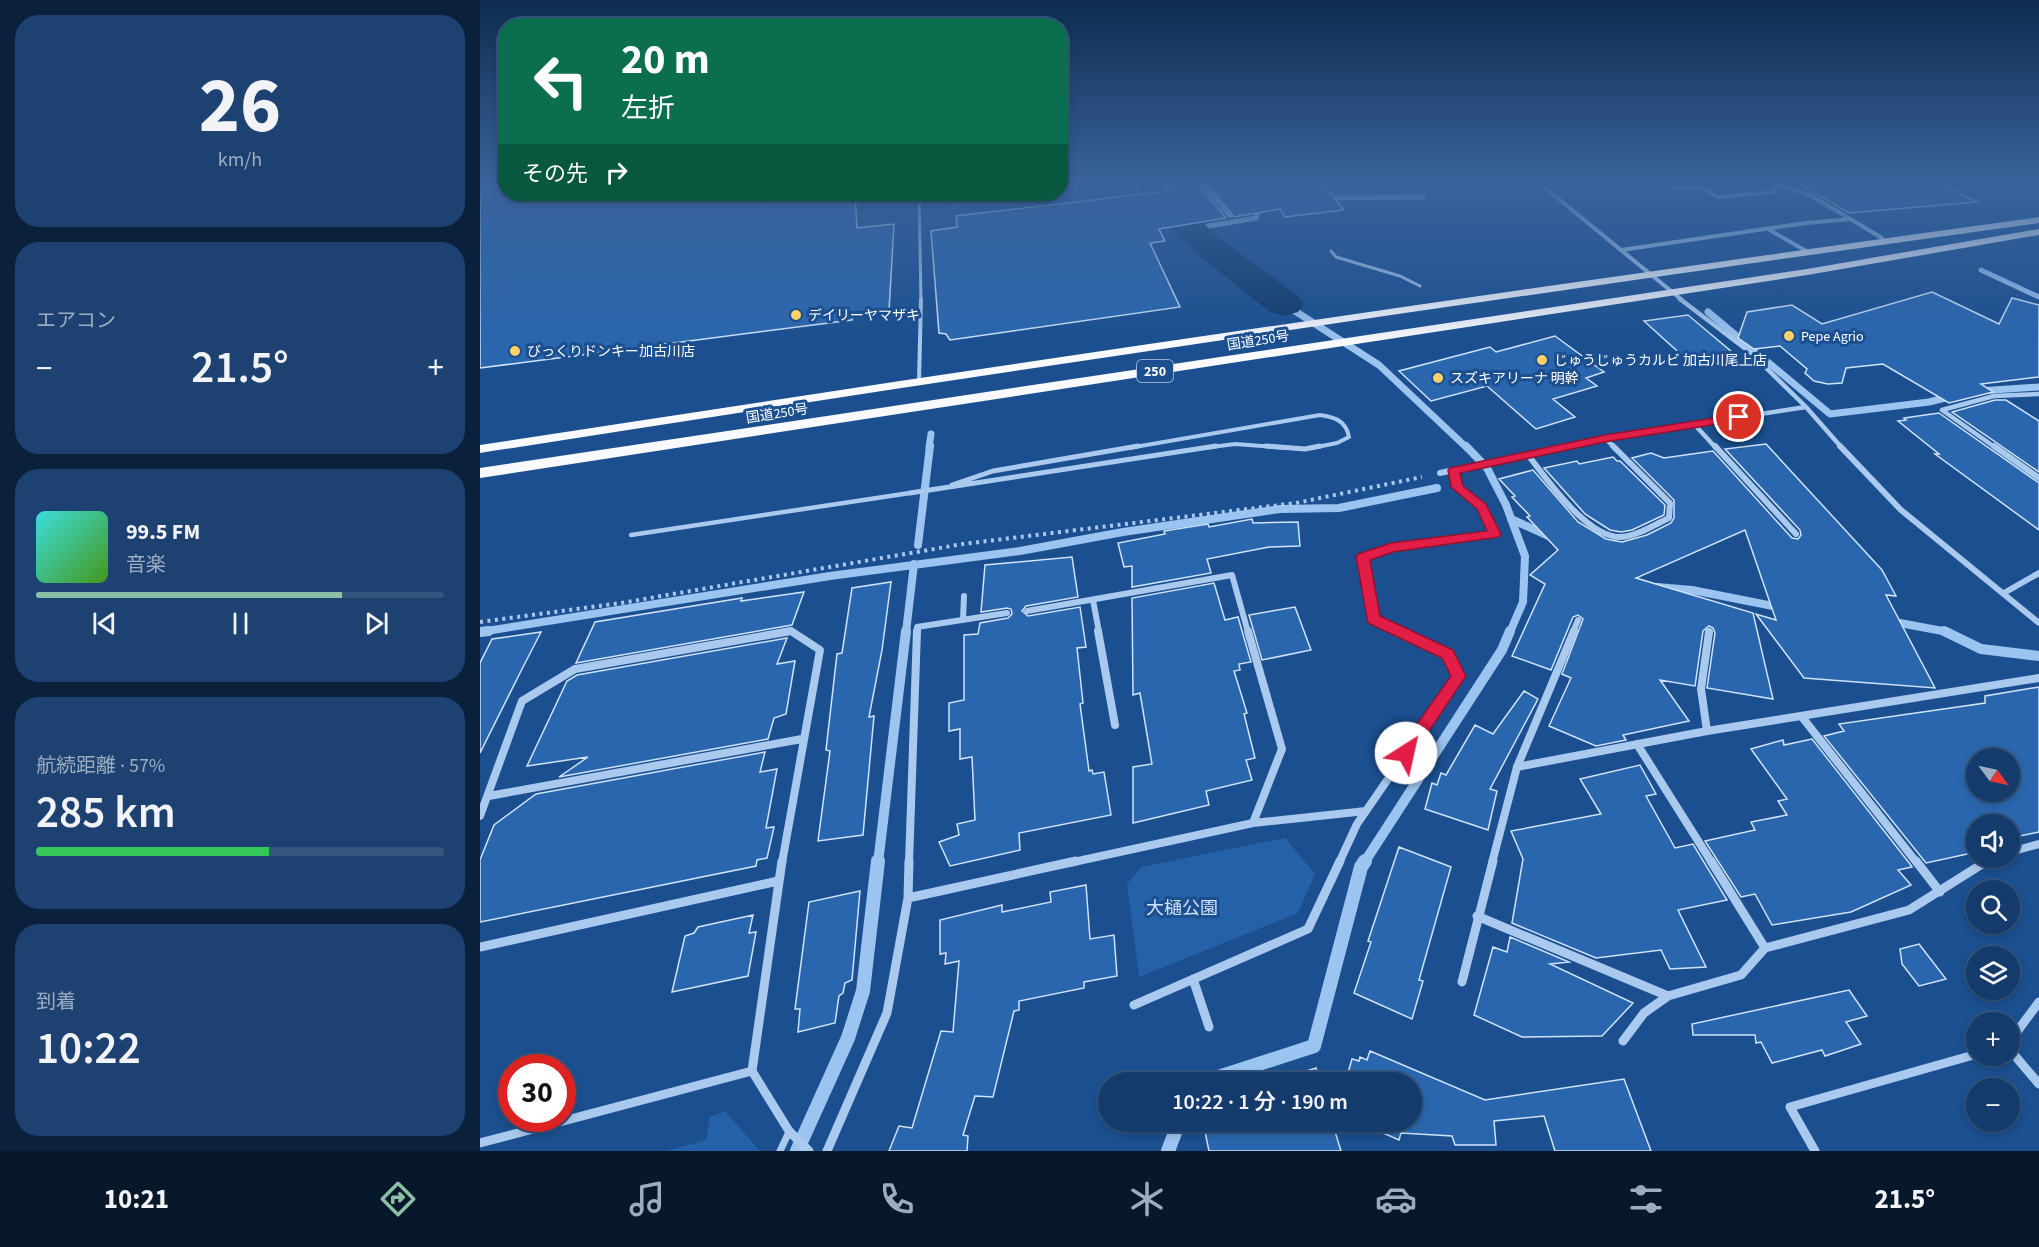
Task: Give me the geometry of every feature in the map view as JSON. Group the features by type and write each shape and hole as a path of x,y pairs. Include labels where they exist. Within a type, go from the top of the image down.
{"highway":[{"name":"250","path":"1808,252 1894,236"},
{"name":"国道250号","path":"480,449 1649,273 1926,236"},
{"name":"国道250号","path":"480,473 1831,268 2013,236"},
{"name":"250","path":"1831,268 2039,241"}],"street":[{"path":"1604,236 1751,353 1806,407 1861,470 1901,510 2039,623"},
{"path":"1621,250 1721,236"},
{"path":"1780,236 1808,252"},
{"path":"1878,236 1882,238"},
{"path":"2039,394 1994,396 1942,410 2039,478"},
{"path":"1440,473 1605,438 1806,407"},
{"path":"910,493 1235,444 1305,449 1337,443 1349,437 1348,428 1337,417 1320,415 1024,465 993,471 952,485"},
{"path":"1694,424 1796,534"},
{"path":"1528,455 1560,495 1599,533 1621,538 1669,518 1670,503 1605,438"},
{"path":"1134,1005 1308,929 1357,824 1459,676 1448,654 1373,619 1363,557 1391,547 1495,534 1482,507 1457,487 1454,470"},
{"path":"2004,593 2039,573"},
{"path":"1027,610 1232,575 1282,749 1253,823"},
{"path":"963,620 964,596"},
{"path":"1093,600 1115,725"},
{"path":"827,1151 887,1013 909,898 917,627 1007,613"},
{"path":"1462,982 1477,916 1517,767 1578,620"},
{"path":"480,816 522,701 575,669 791,631 820,650 778,881 752,1071 793,1135 809,1151"},
{"path":"1707,731 1701,689 1709,632"},
{"path":"1517,767 1707,731 2039,678"},
{"path":"1802,717 1940,891"},
{"path":"489,796 802,739"},
{"path":"1637,744 1765,948"},
{"path":"909,898 1253,823 1366,811"},
{"path":"2020,849 2039,844"},
{"path":"1623,1041 1644,1013 1668,996 1741,975 1765,948 1909,910 1978,868"},
{"path":"480,947 778,881"},
{"path":"1477,916 1668,996"},
{"path":"1193,979 1209,1027"},
{"path":"2020,1028 2039,1002"},
{"path":"1815,1151 1790,1107 1966,1057"},
{"path":"2020,1062 2039,1084"},
{"path":"480,1143 752,1071"}],"lane":[{"path":"920,236 920,381"},
{"path":"1331,251 1336,257 1400,276 1420,286"},
{"path":"631,535 910,493"},
{"path":"780,1151 793,1135"}],"path":[{"path":"480,622 621,603 963,544 1296,503 1440,473"}],"green space":[{"name":"大樋公園","path":"1285,838 1315,874 1298,913 1139,977 1127,884 1141,867"},
{"path":"725,1111 760,1151 666,1151 706,1140 710,1117"}],"building":[{"path":"480,236 893,236 889,311 853,316 852,320 480,368"},
{"path":"931,236 1162,236 1165,241 1150,243 1180,307 950,340 946,334 939,333"},
{"path":"1932,292 1999,324 2012,298 2039,305 2039,377 1981,384 1993,392 1949,403 1883,364 1846,368 1842,383 1828,384 1814,381 1805,373 1807,369 1780,346 1754,349 1738,338 1747,312 1792,305 1822,324"},
{"path":"1688,315 1732,352 1686,359 1644,321"},
{"path":"1555,336 1604,372 1586,378 1597,386 1553,399 1575,417 1536,429 1487,386 1431,401 1399,371 1490,347 1496,352"},
{"path":"1995,400 2006,400 2039,421 2039,472 1952,412"},
{"path":"1939,413 2039,483 2039,530 1935,454 1939,454 1898,421"},
{"path":"1766,444 1882,570 1896,596 1886,595 1935,688 1804,678 1756,614 1776,620 1745,530 1636,578 1753,613 1773,699 1707,688 1715,633 1709,626 1703,631 1695,686 1660,680 1689,721 1623,735 1626,740 1596,746 1549,726 1571,678 1562,674 1583,619 1578,615 1573,617 1551,670 1512,656 1545,584 1530,575 1558,550 1527,517 1530,516 1499,479 1533,470 1578,522 1606,539 1622,542 1647,535 1671,523 1674,518 1674,500 1632,458 1651,453 1664,458 1713,451 1792,538 1798,539 1801,535 1800,530 1725,449"},
{"path":"1613,457 1620,461 1665,505 1664,515 1632,530 1621,532 1610,530 1585,514 1544,468"},
{"path":"1252,519 1253,523 1298,522 1300,546 1269,547 1207,559 1211,573 1132,587 1132,566 1124,567 1118,543 1165,534 1164,531 1208,524 1209,527"},
{"path":"1072,557 1078,597 1026,606 1022,611 1028,616 1080,607 1086,647 1077,648 1083,703 1080,704 1089,771 1092,770 1093,774 1104,772 1111,815 1019,833 1020,850 950,866 939,842 959,835 957,824 975,820 972,757 960,759 960,729 949,731 949,703 964,700 964,635 978,634 980,623 1008,618 1012,614 1011,609 1007,608 981,612 985,565"},
{"path":"891,582 882,650 869,717 874,716 863,835 818,841 830,751 826,750 837,654 842,653 852,588"},
{"path":"1214,583 1225,620 1238,617 1251,662 1239,664 1240,670 1234,671 1247,713 1244,714 1255,758 1246,760 1252,780 1206,791 1209,805 1133,823 1133,767 1152,764 1140,693 1133,695 1132,598"},
{"path":"804,592 792,625 576,663 595,622 742,598 741,601"},
{"path":"1295,607 1311,650 1262,660 1249,615"},
{"path":"541,632 480,753 480,663 492,639"},
{"path":"787,638 777,664 795,661 786,714 774,718 768,739 559,777 588,757 527,766 567,681 577,675"},
{"path":"2039,687 2039,832 2020,836 2020,814 1966,814 1966,854 1926,863 1824,736 1844,731 1839,724 1985,703 1985,696"},
{"path":"1524,691 1538,699 1490,789 1497,791 1488,830 1425,809 1432,783 1437,785 1441,773 1446,775 1475,725 1493,734"},
{"path":"1812,739 1910,864 1912,867 1898,870 1911,885 1851,912 1772,925 1755,894 1741,897 1705,841 1755,830 1751,822 1787,815 1778,801 1787,799 1751,749 1783,740 1784,745"},
{"path":"765,752 760,772 777,769 766,828 774,827 767,858 757,860 756,866 480,922 480,860 494,825 536,794"},
{"path":"1640,765 1656,794 1646,796 1675,848 1693,844 1727,900 1678,910 1706,967 1670,969 1661,950 1596,958 1512,923 1523,859 1511,831 1601,814 1580,779"},
{"path":"1399,847 1451,867 1419,980 1423,981 1412,1019 1354,993 1371,942 1368,941"},
{"path":"1086,885 1090,939 1114,935 1117,976 1084,982 1084,988 1019,1001 1019,1010 1014,1011 993,1097 975,1096 963,1135 968,1136 967,1151 889,1151 899,1126 912,1128 941,1031 953,1032 959,961 945,964 946,953 940,954 940,920 1002,905 1002,912 1051,902 1050,892"},
{"path":"860,891 852,980 845,983 843,993 839,996 835,1023 798,1032 800,1009 795,1009 809,902"},
{"path":"753,915 749,933 756,932 748,976 672,992 685,936 694,933 698,927"},
{"path":"1510,937 1569,962 1550,964 1633,1003 1602,1036 1522,1037 1474,1015 1493,947 1507,952"},
{"path":"1919,944 1946,979 1919,986 1902,964 1900,949"},
{"path":"1849,990 1867,1016 1846,1022 1861,1044 1825,1056 1822,1050 1772,1063 1761,1042 1756,1043 1755,1035 1693,1035 1692,1024"},
{"path":"1370,1051 1419,1072 1348,1072 1352,1059 1359,1061 1360,1057 1367,1060"},
{"path":"1316,1068 1317,1072 1303,1072"},
{"path":"1422,1073 1485,1100 1624,1079 1651,1151 1555,1151 1544,1116 1494,1121 1496,1145 1455,1145 1452,1136 1401,1133 1399,1140 1381,1132 1422,1132"},
{"path":"1205,1132 1335,1132 1341,1151 1209,1151"}],"waterway":[{"path":"1197,236 1284,304"},
{"path":"1981,270 2039,297"},
{"path":"1284,304 1379,365 1467,448"},
{"path":"1708,312 1830,414 1929,402 1953,396"},
{"path":"1979,391 2039,387"},
{"path":"929,448 931,434"},
{"path":"918,545 930,446"},
{"path":"1466,446 1487,468 1511,519"},
{"path":"914,565 1020,551 1123,532 1280,509 1339,508 1437,488"},
{"path":"1510,632 1523,602 1525,556 1511,519"},
{"path":"1511,519 1551,537"},
{"path":"489,631 480,632 830,576 914,565"},
{"path":"906,632 914,565"},
{"path":"1657,587 1692,590 1783,608"},
{"path":"1889,621 1945,631"},
{"path":"878,863 906,631"},
{"path":"1364,863 1502,650 1510,631"},
{"path":"1945,631 1981,649 2039,656"},
{"path":"797,1151 848,1038 863,991 878,861"},
{"path":"1234,1072 1314,1046 1361,867 1365,861"},
{"path":"1168,1151 1175,1132"}],"place":[{"name":"デイリーヤマザキ","path":"796,315"},
{"name":"Pepe Agrio","path":"1789,336"},
{"name":"びっくりドンキー加古川店","path":"515,351"},
{"name":"じゅうじゅうカルビ 加古川尾上店","path":"1542,360"},
{"name":"スズキアリーナ 明幹","path":"1438,378"}],"route":[{"path":"1406,753 1459,676 1448,654 1373,619 1363,557 1391,547 1495,534 1482,507 1457,487 1454,470 1605,438 1739,417"}]}
